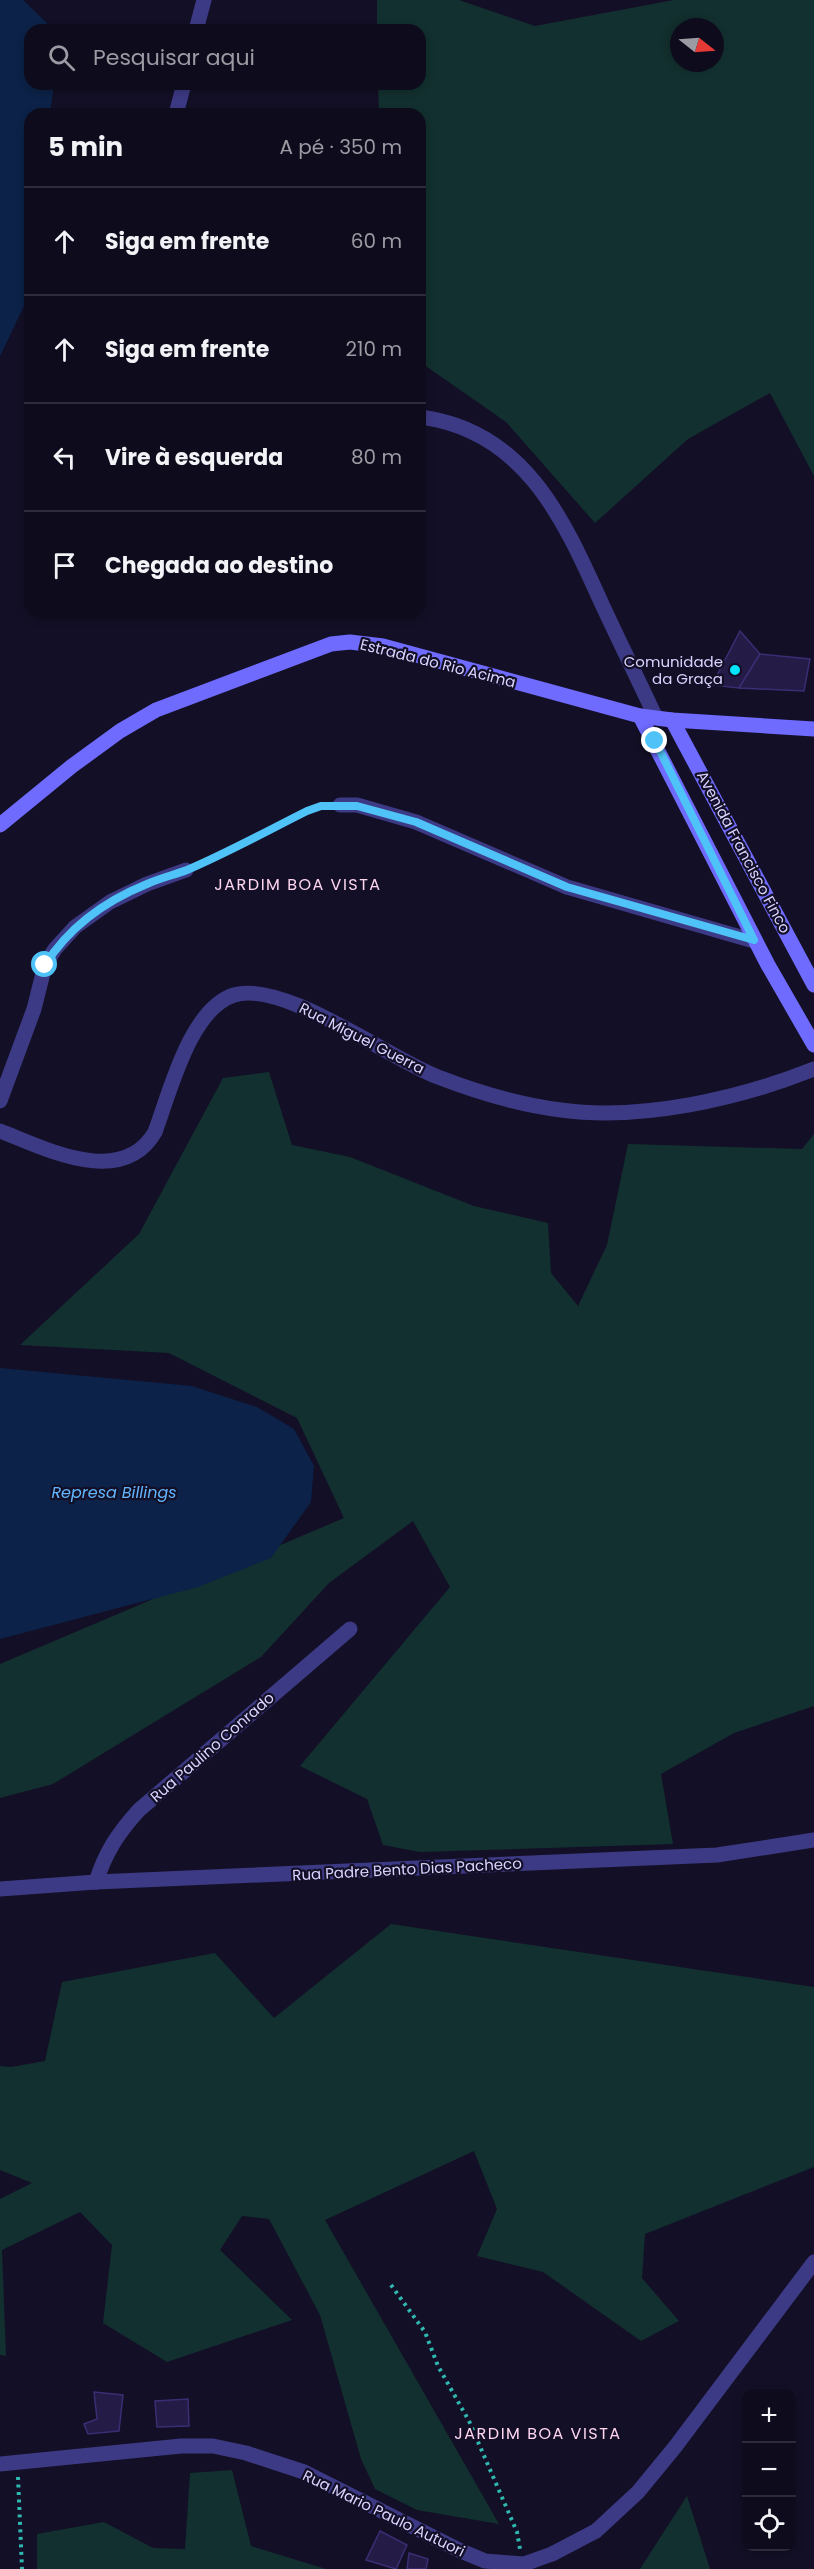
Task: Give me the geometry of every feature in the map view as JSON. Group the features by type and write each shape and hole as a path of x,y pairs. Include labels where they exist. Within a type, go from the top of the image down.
{"main road":[{"name":"Estrada do Rio Acima","path":"0,825 72,766 156,710 331,644 350,642 383,646 640,716 814,729"},
{"name":"Avenida Francisco Finco","path":"640,716 754,940 814,1045"},
{"name":"Avenida Francisco Finco","path":"672,720 814,985"}],"street":[{"path":"198,24 204,0"},
{"path":"177,108 182,90"},
{"path":"426,418 436,419 476,434 512,459 542,489 584,564 656,718"},
{"path":"340,805 357,806 416,822 567,887 754,940"},
{"path":"0,1101 34,1009 45,965 55,950 75,927 110,902 147,884 186,870"},
{"name":"Rua Miguel Guerra","path":"0,1131 60,1154 77,1158 102,1162 118,1160 133,1154 148,1143 155,1132 191,1037 204,1017 233,995 246,993 275,997 312,1011 409,1064 437,1076 490,1095 560,1110 616,1113 691,1104 739,1095 814,1069"},
{"name":"Rua Paulino Conrado","path":"96,1882 104,1858 117,1834 139,1810 350,1629"},
{"name":"Rua Padre Bento Dias Pacheco","path":"0,1890 96,1882 717,1855 814,1840"},
{"name":"Rua Mario Paulo Autuori","path":"0,2464 181,2446 213,2446 246,2453 304,2472 485,2561 524,2564 552,2554 596,2531 638,2492 692,2427 814,2262"}],"path":[{"path":"186,870 307,811 321,806 340,805"},
{"path":"391,2285 425,2332 438,2366 469,2421 517,2532 524,2564"},
{"path":"17,2463 22,2569"}],"green space":[{"path":"377,0 459,0 535,26 674,0 814,0 814,476 770,393 688,439 595,523 506,422 426,366 426,108 379,108 378,90 426,90 426,24 377,24"},
{"path":"269,1072 292,1145 350,1157 474,1206 548,1223 551,1273 578,1306 607,1245 628,1144 802,1149 814,1134 814,1706 734,1733 661,1774 673,1844 420,1852 383,1845 367,1799 300,1766 450,1587 413,1521 329,1583 261,1657 53,1784 0,1798 0,1664 344,1518 297,1418 169,1353 20,1345 139,1234 223,1078"},
{"path":"391,1924 814,1987 814,2167 645,2234 642,2278 679,2321 641,2341 543,2272 477,2256 497,2209 474,2151 325,2220 499,2524 417,2510 375,2489 361,2459 320,2315 269,2219 242,2216 220,2250 292,2320 167,2362 103,2323 112,2245 80,2212 2,2250 6,2356 0,2355 0,2199 32,2183 0,2170 0,2066 11,2067 45,2061 62,1982 215,1953 274,2018"},
{"path":"232,2470 251,2546 326,2569 37,2569 37,2534 104,2522 153,2548 185,2549 190,2473"},
{"path":"687,2496 710,2569 640,2569"}],"water":[{"path":"0,0 23,0 47,24 24,24 24,90 53,90 51,108 24,108 24,306 0,356"},
{"name":"Represa Billings","path":"0,1368 192,1386 257,1407 294,1429 314,1466 311,1502 271,1558 198,1587 0,1639"}],"building":[{"name":"Comunidade da Graça","path":"740,631 760,654 739,688 712,685"},
{"path":"760,654 810,659 804,691 739,688"},
{"path":"94,2392 123,2395 119,2431 88,2434 84,2424 97,2419"},
{"path":"188,2399 189,2426 157,2427 155,2401"},
{"path":"380,2531 407,2545 396,2569 366,2560"},
{"path":"409,2553 428,2559 426,2569 407,2569"}],"place":[{"name":"Comunidade da Graça","path":"735,670"}],"district":[{"name":"JARDIM BOA VISTA","path":"298,884"},
{"name":"JARDIM BOA VISTA","path":"538,2433"}],"route":[{"path":"45,965 75,927 110,902 147,884 186,870 307,811 321,806 340,805 357,806 416,822 567,887 754,940 655,741"}]}
